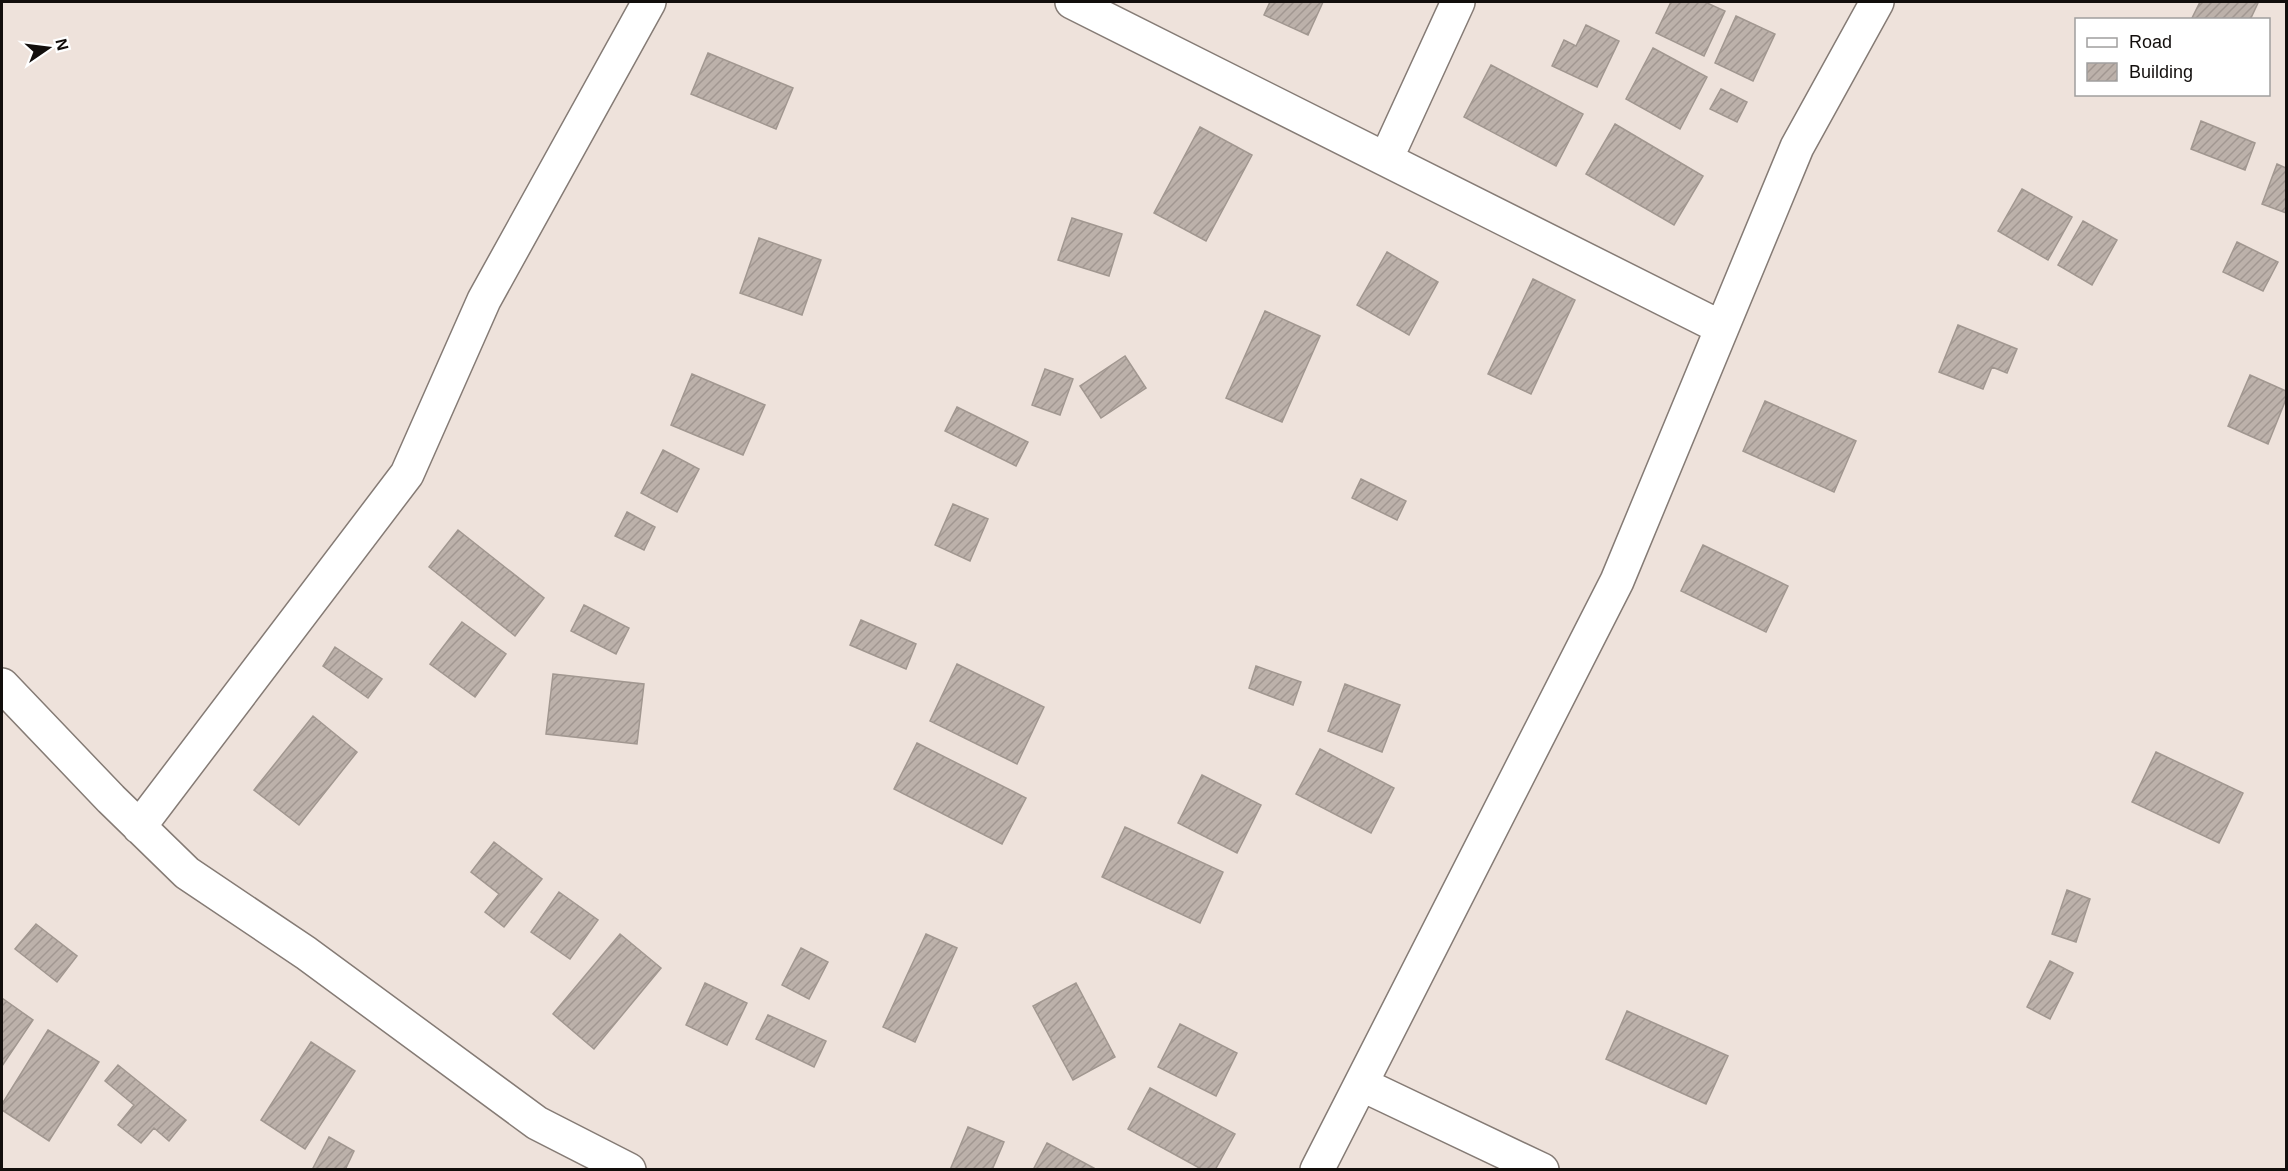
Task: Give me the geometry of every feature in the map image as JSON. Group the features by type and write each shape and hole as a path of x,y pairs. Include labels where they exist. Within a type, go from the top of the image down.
{"street":[{"path":"139,827 407,474 484,300 649,2"},
{"path":"1072,2 1722,328"},
{"path":"1386,159 1458,2"},
{"path":"1317,1170 1617,581 1797,147 1877,2"},
{"path":"2,685 139,827 187,873 306,953 537,1123 582,1160 628,1170"},
{"path":"1361,1084 1542,1170"}],"building":[{"path":"1270,2 1323,2 1308,35 1264,15"},
{"path":"1671,2 1705,2 1725,11 1704,56 1656,33"},
{"path":"2200,2 2258,3 2251,18 2192,18"},
{"path":"1736,16 1775,34 1753,81 1715,63"},
{"path":"1586,25 1619,41 1597,87 1552,66 1564,40 1576,46"},
{"path":"1653,48 1707,77 1680,129 1626,99"},
{"path":"708,53 793,88 776,129 691,94"},
{"path":"1491,65 1583,114 1556,166 1464,117"},
{"path":"1721,89 1747,102 1737,122 1710,109"},
{"path":"2201,121 2255,143 2245,170 2191,149"},
{"path":"1615,124 1703,176 1674,225 1586,174"},
{"path":"1200,127 1252,155 1206,241 1154,213"},
{"path":"2277,164 2286,168 2286,213 2262,204"},
{"path":"2022,189 2072,217 2048,260 1998,231"},
{"path":"1072,218 1122,234 1109,276 1058,260"},
{"path":"2083,221 2117,240 2092,285 2058,265"},
{"path":"759,238 821,260 802,315 740,293"},
{"path":"2237,242 2278,262 2263,291 2223,272"},
{"path":"1387,252 1438,282 1409,335 1357,305"},
{"path":"1533,279 1575,300 1531,394 1488,374"},
{"path":"1265,311 1320,336 1282,422 1226,398"},
{"path":"1958,325 2017,349 2007,373 1992,367 1983,389 1939,372"},
{"path":"1125,356 1146,388 1101,418 1080,386"},
{"path":"1045,369 1073,379 1060,415 1032,405"},
{"path":"692,374 765,405 743,455 671,425"},
{"path":"2250,375 2286,391 2286,399 2268,444 2228,426"},
{"path":"1765,401 1856,441 1834,492 1743,451"},
{"path":"957,407 1028,442 1016,466 945,431"},
{"path":"663,450 699,469 677,512 641,493"},
{"path":"1361,479 1406,501 1397,520 1352,498"},
{"path":"953,504 988,519 970,561 935,545"},
{"path":"627,512 655,527 644,550 615,536"},
{"path":"458,530 544,598 515,636 429,567"},
{"path":"1703,545 1788,586 1766,632 1681,591"},
{"path":"584,605 629,628 616,654 571,631"},
{"path":"861,620 916,644 906,669 850,645"},
{"path":"462,622 506,654 475,697 430,664"},
{"path":"335,647 382,679 368,698 323,666"},
{"path":"957,664 1044,707 1017,764 930,721"},
{"path":"1256,666 1301,682 1293,705 1249,688"},
{"path":"553,674 644,684 637,744 546,734"},
{"path":"1345,684 1400,705 1382,752 1328,731"},
{"path":"313,716 357,752 299,825 254,790"},
{"path":"917,743 1026,798 1002,844 894,789"},
{"path":"1320,749 1394,788 1371,833 1296,794"},
{"path":"2156,752 2243,793 2219,843 2132,802"},
{"path":"1202,775 1261,805 1237,853 1178,823"},
{"path":"1125,827 1223,872 1200,923 1102,877"},
{"path":"494,842 542,879 504,927 485,912 499,894 471,872"},
{"path":"2067,890 2090,899 2076,942 2052,934"},
{"path":"559,892 598,920 570,959 531,932"},
{"path":"36,924 77,956 57,982 15,949"},
{"path":"620,934 661,968 594,1049 553,1014"},
{"path":"926,934 957,948 915,1042 883,1027"},
{"path":"801,948 828,962 809,999 782,985"},
{"path":"2050,961 2073,973 2050,1019 2027,1007"},
{"path":"705,983 747,1003 727,1045 686,1025"},
{"path":"1076,983 1115,1057 1073,1080 1033,1006"},
{"path":"2,998 33,1020 2,1066"},
{"path":"1627,1011 1728,1056 1706,1104 1606,1059"},
{"path":"768,1015 826,1041 814,1067 756,1039"},
{"path":"1180,1024 1237,1053 1216,1096 1158,1067"},
{"path":"48,1030 99,1062 49,1141 2,1110 2,1104"},
{"path":"311,1042 355,1071 305,1149 261,1120"},
{"path":"118,1065 186,1120 169,1141 154,1128 141,1143 118,1125 134,1105 105,1081"},
{"path":"1150,1088 1235,1134 1215,1170 1203,1170 1128,1129"},
{"path":"968,1127 1004,1142 992,1170 950,1170"},
{"path":"329,1137 354,1151 345,1170 312,1170"},
{"path":"1047,1143 1094,1168 1093,1170 1033,1170"}]}
